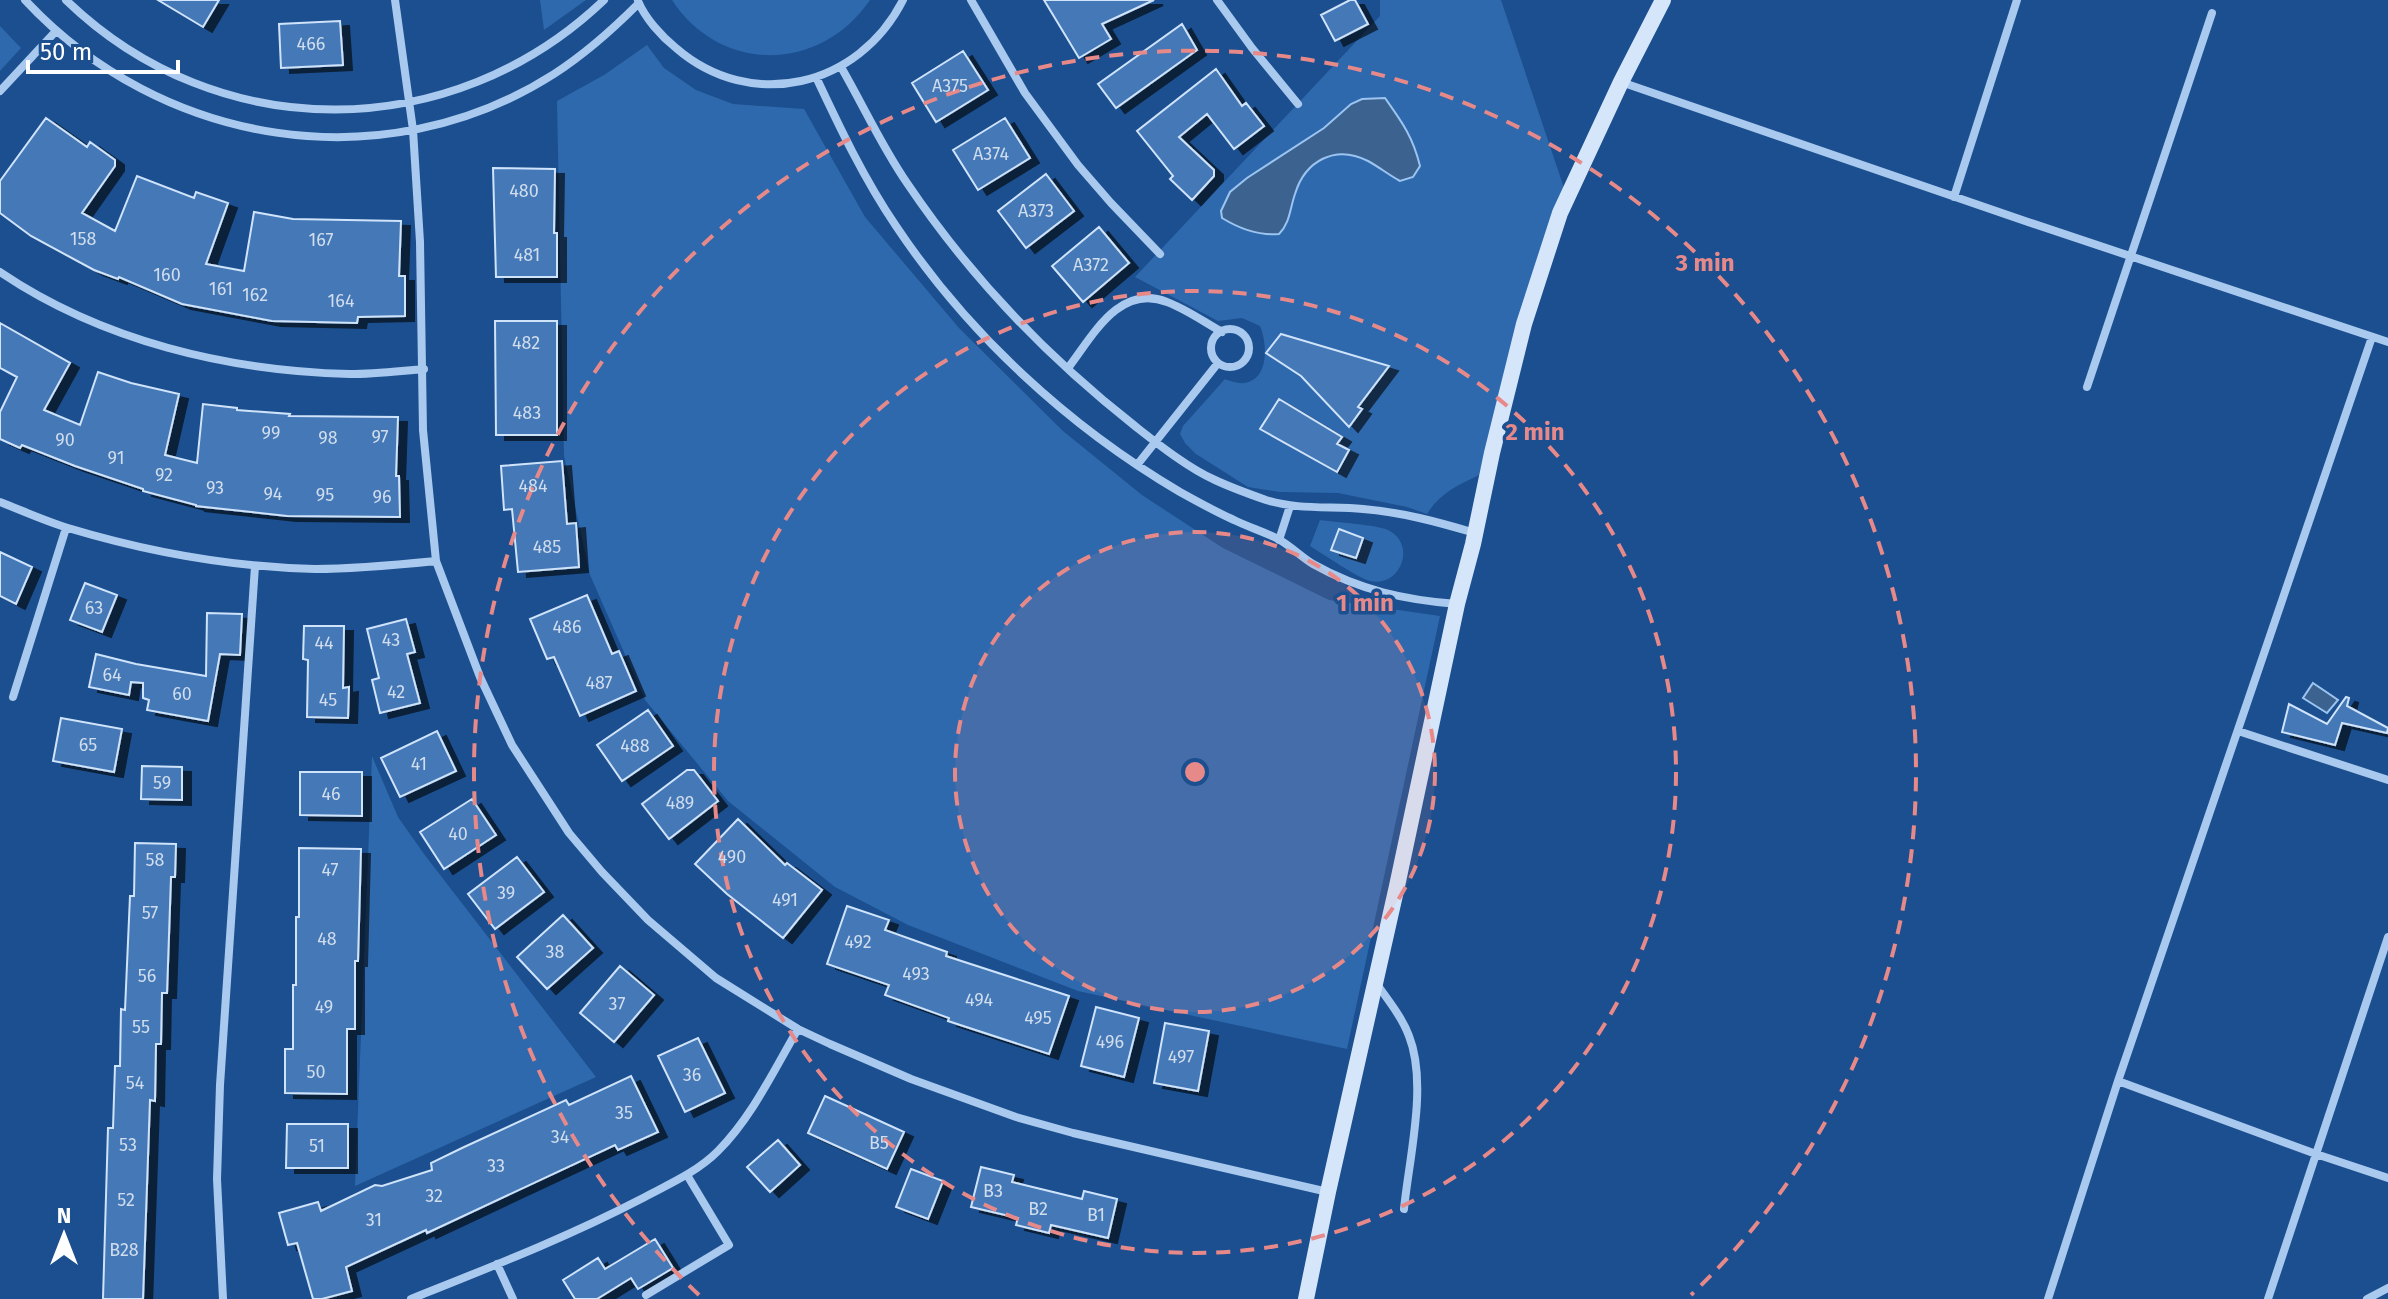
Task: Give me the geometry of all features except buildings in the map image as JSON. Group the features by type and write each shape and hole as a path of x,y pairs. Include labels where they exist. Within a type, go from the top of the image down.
{"street":[{"path":"25,0 83,53 142,91 173,106 228,124 309,137 367,136 413,130 450,121 520,94 583,54 612,30 638,2 670,43 686,57 725,77 767,85 816,77 841,67 873,43 903,0"},
{"path":"33,8 41,0"},
{"path":"66,0 110,37 174,75 220,92 277,106 311,110 411,103 454,91 505,71 562,36 604,0"},
{"path":"395,0 413,130 424,369 423,430 436,561 480,677 512,745 569,833 648,920 716,978 798,1029 911,1079 1016,1117 1328,1192"},
{"path":"971,0 1025,93 1111,203 1160,254"},
{"path":"1217,0 1298,104"},
{"path":"1306,1299 1457,604 1528,310 1560,213 1663,0"},
{"path":"1954,197 2017,0"},
{"path":"2087,387 2212,13"},
{"path":"0,91 56,31"},
{"path":"841,67 905,181 956,250 1006,309 1106,403 1155,442 1213,479 1268,501 1290,506 1390,512 1475,533"},
{"path":"816,77 852,154 889,214 947,294 1004,357 1068,415 1182,493 1279,540 1310,562 1356,585 1419,601 1457,604"},
{"path":"1621,82 2388,342"},
{"path":"0,272 77,314 143,341 212,359 282,370 353,374 424,369"},
{"path":"1068,368 1105,319 1133,298 1166,301 1222,332"},
{"path":"1222,332 1241,332 1249,345 1245,361 1232,367 1218,363 1211,350 1212,343 1222,332"},
{"path":"2048,1299 2118,1081 2372,337"},
{"path":"1137,465 1218,363"},
{"path":"0,502 66,528 159,552 255,566 315,569 436,561"},
{"path":"1279,540 1290,506"},
{"path":"13,697 66,528"},
{"path":"223,1299 217,1194 220,1085 255,566"},
{"path":"2238,731 2388,780"},
{"path":"2268,1299 2388,937"},
{"path":"1375,982 1397,1012 1410,1037 1416,1067 1414,1136 1404,1209"},
{"path":"411,1299 597,1222 687,1175 718,1151 738,1127 798,1029"},
{"path":"2118,1081 2388,1178"},
{"path":"646,1295 729,1245 687,1175"},
{"path":"497,1264 513,1299"},
{"path":"2367,1299 2388,1288"}],"shaded area":[{"path":"540,0 586,0 544,30"},
{"path":"672,0 870,0 849,24 825,41 799,51 771,55 743,52 717,42 693,24"},
{"path":"1380,0 1501,0 1565,191 1522,312 1479,475 1443,495 1427,514 1338,493 1280,492 1248,487 1196,454 1180,434 1183,426 1225,379 1244,383 1258,375 1265,350 1260,326 1242,318 1218,321 1135,277 1380,16"},
{"path":"0,26 21,48 0,71"},
{"path":"647,45 664,68 696,90 733,104 804,109 865,217 959,328 1063,431 1142,495 1223,548 1329,600 1440,616 1347,1049 1078,991 908,925 835,887 728,801 645,700 590,575 564,456 557,101 604,75"},
{"path":"1385,98 1402,122 1414,147 1420,166 1413,177 1400,181 1356,156 1333,155 1306,173 1279,234 1249,231 1222,218 1221,211 1230,192 1247,178 1324,128 1351,104 1362,99"},
{"path":"1320,520 1383,528 1397,536 1403,554 1397,572 1381,581 1370,581 1310,546"},
{"path":"2313,683 2338,700 2327,713 2303,698"},
{"path":"372,756 398,817 596,1077 355,1186"}]}
